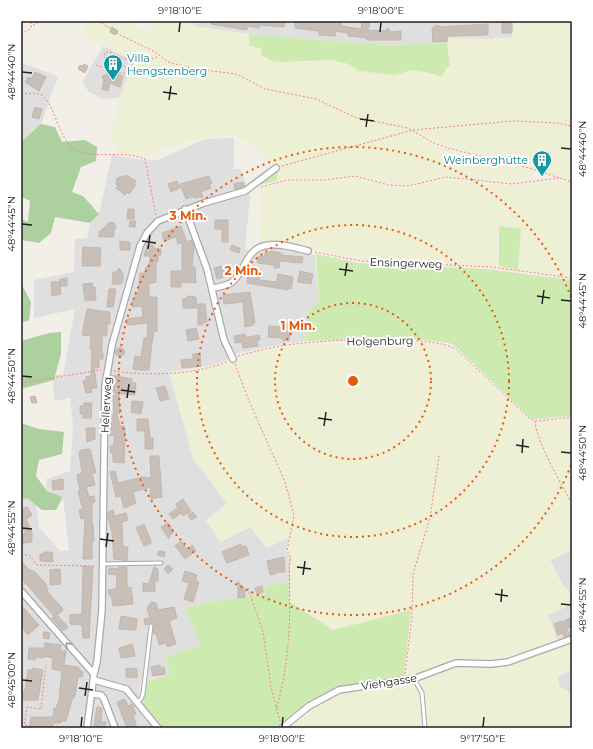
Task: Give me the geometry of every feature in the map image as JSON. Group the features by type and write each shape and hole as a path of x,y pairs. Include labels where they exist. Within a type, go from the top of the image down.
{"street":[{"name":"Hellerweg","path":"87,728 100,639 103,565 105,394 107,370 117,325 140,246 147,233 158,221 185,209 245,191 276,168"},
{"path":"185,209 213,288 222,334 233,358"},
{"path":"213,288 225,286 232,282 249,256 263,246 284,246 308,251"},
{"path":"21,591 94,677 124,688 158,728"},
{"name":"Viehgasse","path":"283,727 303,710 335,692 414,679 456,663 494,664 512,661 572,639"},
{"path":"92,694 101,695 104,699 116,728"}],"lane":[{"path":"103,565 161,563"},
{"path":"137,702 143,696 151,626"},
{"path":"414,679 422,693 425,728"}],"path":[{"path":"29,21 32,25"},
{"path":"21,34 30,29 32,25 42,21"},
{"path":"98,21 111,29"},
{"path":"116,33 168,62 236,74 266,89 316,99 358,118 405,127 444,147 529,168 572,182"},
{"path":"96,65 124,74 127,71 126,67 105,58 105,52 110,52 125,59 143,56 154,59 159,56"},
{"path":"21,94 40,94 43,96 48,102 67,143 74,149 91,153 136,156 145,159 158,221"},
{"path":"276,168 413,130 513,121 557,123 572,126"},
{"path":"259,188 288,180 323,180 354,176 389,185 408,186 442,178 511,184 560,178"},
{"name":"Ensingerweg","path":"308,251 361,261 492,267 572,278"},
{"name":"Holgenburg","path":"21,383 107,370 150,374 178,373 209,367 233,358 281,346 307,342 407,339 448,345 457,350 523,415 536,421"},
{"path":"233,358 251,405 283,475 294,512 287,551 291,558 291,605 284,679 276,710"},
{"path":"572,417 536,421 536,428 551,464 572,504"},
{"path":"406,680 405,668 412,617 413,574 430,518 440,456"},
{"path":"21,555 30,555 37,565 103,565"},
{"path":"248,588 263,632 271,687 276,710 283,727"},
{"path":"24,728 27,707 41,709 46,664"},
{"path":"24,725 30,726 30,728"}],"shaded area":[{"path":"193,21 513,21 512,37 491,39 448,38 447,43 384,45 249,34 193,26"},
{"path":"103,46 123,56 131,56 136,59 119,98 103,99 89,92 82,82"},
{"path":"21,63 58,76 41,124 21,142"},
{"path":"234,138 234,169 241,169 250,196 245,250 259,251 270,247 315,255 319,302 313,309 308,310 306,341 288,343 235,354 223,362 208,366 169,372 193,458 226,502 225,506 206,520 220,542 250,527 267,548 289,537 286,552 291,558 290,581 265,586 267,593 249,598 197,604 185,608 200,645 165,657 170,675 142,679 139,696 133,701 155,728 21,728 21,498 28,499 36,505 39,527 60,551 69,551 63,497 47,491 46,479 70,471 73,426 70,398 55,401 52,381 56,375 63,375 75,309 34,318 34,280 74,272 75,239 87,238 90,223 99,214 112,155 144,160 157,160 206,139"},
{"path":"572,550 572,596 562,584 550,560"},
{"path":"572,604 572,637 558,643 548,615"},
{"path":"572,670 572,694 559,686 558,676"}],"green space":[{"path":"79,21 128,21 143,31 153,30 155,21 193,21 193,26 249,34 249,45 262,49 280,62 331,60 349,64 359,71 394,75 413,70 430,73 441,77 450,65 448,38 491,39 512,37 513,21 572,21 572,181 536,169 531,181 509,183 446,176 419,184 403,185 387,183 355,175 277,181 278,170 275,165 251,145 234,135 205,137 149,153 145,156 115,152 112,129 119,98 136,59 131,56 123,56 83,34 85,26","holes":["419,132 441,144 487,156 486,159 439,147 418,135"]},
{"path":"249,34 385,45 447,43 450,65 442,77 413,70 394,75 359,71 349,64 331,60 272,61 261,55 262,49 249,45"},
{"path":"41,124 55,127 62,142 85,140 97,147 96,161 81,167 72,192 83,196 99,214 90,223 55,217 51,233 39,243 21,240 21,219 28,222 30,201 21,197 21,142"},
{"path":"278,170 277,181 255,186"},
{"path":"354,177 388,186 403,188 421,186 442,179 500,185 524,185 558,180 572,184 572,276 518,270 521,229 498,236 499,266 364,260 279,242 262,243 260,238 261,189 292,181 320,181"},
{"path":"499,226 521,229 518,270 499,266"},
{"path":"316,254 359,263 487,269 572,280 572,416 540,419 530,418 455,346 449,343 406,338 306,341 308,309 313,309 313,303 319,302"},
{"path":"21,283 31,302 29,321 21,322"},
{"path":"61,332 61,354 54,380 21,389 21,341 49,333"},
{"path":"414,341 448,347 455,350 530,421 542,422 572,419 572,550 550,560 562,584 572,596 572,604 548,615 558,643 510,660 489,662 459,661 425,673 408,677 407,667 414,610 333,630 292,602 291,558 287,552 290,537 267,548 250,527 220,542 206,520 224,506 226,502 193,458 170,374 206,369 231,362 239,357 296,345"},
{"path":"21,423 39,429 64,432 62,454 39,460 36,476 47,491 63,497 56,510 42,510 28,499 21,498"},
{"path":"290,581 290,602 333,630 411,610 404,677 402,679 341,688 280,728 161,728 142,704 146,680 170,675 165,657 200,645 185,608 205,603 266,593 265,586"},
{"path":"572,641 572,670 558,676 558,680 559,686 572,694 572,728 427,728 424,695 419,682 420,679 448,667 462,664 493,665"},
{"path":"411,682 414,683 420,691 424,728 285,728 304,711 339,692"}],"building":[{"path":"211,21 285,21 284,27 260,25 259,28 247,26 247,30 211,24"},
{"path":"295,21 342,21 341,26 361,29 362,22 370,22 368,30 385,31 388,28 391,32 401,31 401,40 367,40 367,38 348,36 348,33 336,31 335,36 319,35 319,31 295,28"},
{"path":"502,22 512,22 512,33 502,33"},
{"path":"488,24 488,34 486,35 447,36 448,41 433,42 432,28 436,25 441,27"},
{"path":"112,27 118,31 115,35 110,32"},
{"path":"84,64 88,66 85,73 78,69 80,65 82,66"},
{"name":"Villa Hengstenberg","path":"107,71 123,76 120,87 110,83 108,91 102,89 104,80 102,76 106,75"},
{"path":"35,72 46,77 39,91 25,82 28,77 31,79"},
{"path":"35,107 42,109 39,119 32,117"},
{"path":"126,175 136,181 134,184 136,185 129,194 127,192 125,195 116,188 118,186 116,184 117,178 122,176 125,177"},
{"path":"209,176 212,183 209,184 211,188 201,192 203,197 194,198 194,196 186,199 180,184"},
{"path":"177,181 180,188 171,192 168,184"},
{"path":"243,182 244,186 235,190 234,184"},
{"path":"128,209 134,209 134,219 127,219"},
{"path":"215,220 228,220 228,242 222,242 222,229 215,229"},
{"path":"130,221 136,221 135,227 129,227"},
{"path":"110,222 114,223 116,228 114,230 114,236 99,237 99,232"},
{"path":"181,226 187,242 192,240 194,247 192,267 195,267 196,283 181,282 181,287 171,287 171,271 182,271 182,242 178,244 176,237 164,241 162,233"},
{"path":"120,241 130,242 130,250 120,250"},
{"path":"147,245 153,245 153,248 161,249 161,255 158,255 158,262 156,262 156,282 149,284 149,297 157,297 157,331 154,331 149,370 139,370 133,369 135,356 141,357 144,338 147,338 148,323 127,325 127,319 143,317 142,306 132,307 132,301 135,300 135,294 138,294 140,273 145,273 146,267 149,267 150,256 144,256"},
{"path":"232,245 240,248 239,253 230,250"},
{"path":"83,247 101,248 100,266 82,266"},
{"path":"270,251 281,253 281,255 303,257 302,263 280,261 279,268 274,268 274,265 258,263 257,257 265,256 265,253 270,253"},
{"path":"221,266 222,271 225,270 227,276 217,279 214,268"},
{"path":"119,268 123,274 123,282 121,282 121,284 112,284 113,272 117,272"},
{"path":"300,271 313,274 311,284 298,282"},
{"path":"248,274 259,276 259,280 277,282 278,274 293,277 291,289 288,288 288,290 247,283"},
{"path":"67,278 67,286 60,286 61,294 52,296 51,282 60,282 60,279"},
{"path":"92,283 93,287 95,287 96,300 85,301 83,284"},
{"path":"109,289 116,289 113,307 107,307"},
{"path":"250,292 255,323 245,327 243,302 224,304 223,295"},
{"path":"187,296 196,297 197,308 183,308 183,299 187,298"},
{"path":"198,304 205,304 207,322 203,323 203,325 198,325"},
{"path":"87,309 110,312 110,324 107,324 106,336 102,336 103,359 99,359 99,368 94,368 97,388 91,388 92,392 86,393 83,381 86,381 86,377 91,376 92,350 90,350 91,336 82,335"},
{"path":"281,322 299,325 299,331 290,330 289,340 283,341 282,338 268,337 269,326 281,327"},
{"path":"196,328 199,339 188,341 186,330"},
{"path":"245,334 246,337 259,335 260,340 257,340 258,346 243,348 242,342 235,343 234,336"},
{"path":"118,348 122,348 124,352 122,356 118,356 116,354 116,350"},
{"path":"200,353 201,366 182,368 181,360 193,359 193,354"},
{"path":"111,375 132,379 132,383 136,383 135,395 114,393 110,381"},
{"path":"165,386 169,399 160,401 156,388"},
{"path":"119,394 120,413 117,414 120,426 124,426 125,429 124,463 113,462 113,452 111,453 110,446 114,445 114,435 110,436 110,422 113,421 111,415 114,414 113,396"},
{"path":"35,396 37,403 32,403 30,397"},
{"path":"132,401 143,402 141,414 131,412"},
{"path":"84,403 92,403 91,418 83,418 83,414 80,414 80,406 84,406"},
{"path":"137,419 148,419 150,438 153,438 153,449 145,449 145,431 137,431"},
{"path":"86,428 95,428 95,439 87,442"},
{"path":"90,449 96,473 92,473 95,485 86,487 89,497 94,496 95,502 92,503 94,542 92,542 92,559 83,559 85,518 81,519 79,510 83,509 78,492 80,491 77,475 82,473 79,452 81,450"},
{"path":"150,456 159,456 162,497 151,499 150,487 133,492 136,503 124,508 121,496 116,497 110,472 115,471 118,483 142,477 151,478"},
{"path":"63,479 64,489 53,490 52,481"},
{"path":"183,499 191,511 183,516 181,513 173,519 169,514 178,508 176,504"},
{"path":"27,507 32,515 26,519 32,533 32,542 23,543 23,534 26,534 21,525 21,509"},
{"path":"113,510 114,516 126,513 128,520 122,522 123,547 128,547 127,561 114,559 112,533 108,517 108,512"},
{"path":"193,512 197,517 191,520 188,515"},
{"path":"168,523 174,532 170,535 169,539 161,527"},
{"path":"144,524 151,543 144,546 136,528"},
{"path":"181,541 187,549 192,545 196,551 185,559 175,546"},
{"path":"241,544 242,547 246,546 249,555 227,563 222,552"},
{"path":"159,551 165,552 164,557 157,555"},
{"path":"44,552 52,552 53,562 40,561 40,554 44,554"},
{"path":"284,557 285,572 276,572 276,574 270,575 267,561"},
{"path":"21,560 28,569 35,572 47,585 45,585 48,589 47,591 62,608 63,610 57,615 68,627 63,631 52,618 54,616 21,578"},
{"path":"168,565 173,569 168,574 164,569"},
{"path":"83,566 93,567 89,638 83,638 82,625 70,624 70,615 82,614"},
{"path":"118,567 127,567 127,588 131,587 133,604 113,606 111,595 109,595 108,590 116,589 117,575 108,574 109,568 118,569"},
{"path":"154,567 158,569 158,581 155,581 155,591 143,592 143,583 149,584"},
{"path":"60,569 61,584 50,585 50,570"},
{"path":"185,571 197,575 196,581 199,582 193,602 184,599 189,583 182,581"},
{"path":"238,581 246,591 244,592 245,597 238,598"},
{"path":"262,586 263,592 257,594 255,588"},
{"path":"151,602 156,603 158,610 174,607 177,618 169,621 176,644 167,647 166,643 159,645 156,634 153,632 154,624 151,623 145,625 144,619 150,618 147,608"},
{"path":"21,605 39,625 28,635 21,627"},
{"path":"121,616 137,619 136,630 119,629"},
{"path":"569,618 572,623 572,626 567,629 570,635 564,637 563,633 558,635 554,624 562,621 562,623"},
{"path":"44,632 50,633 49,639 43,638"},
{"path":"45,643 61,645 60,651 66,651 64,665 77,667 83,672 82,677 78,677 75,696 72,700 66,721 54,723 52,728 33,728 30,727 31,717 53,717 54,708 56,708 59,701 62,671 52,669 53,658 43,656 43,658 35,657 35,660 28,659 29,648 44,648"},
{"path":"132,644 135,656 121,658 119,648"},
{"path":"160,665 161,668 164,667 165,674 153,676 151,667"},
{"path":"33,668 43,670 38,700 21,700 21,691 25,692 28,670 32,670"},
{"path":"126,668 137,669 137,678 126,677"},
{"path":"125,699 128,706 132,704 136,714 133,715 137,728 127,728 117,702"},
{"path":"97,707 102,708 101,722 106,722 105,728 94,728"}],"place":[{"name":"Villa Hengstenberg","path":"113,81"},
{"name":"Weinberghütte","path":"542,177"}]}
